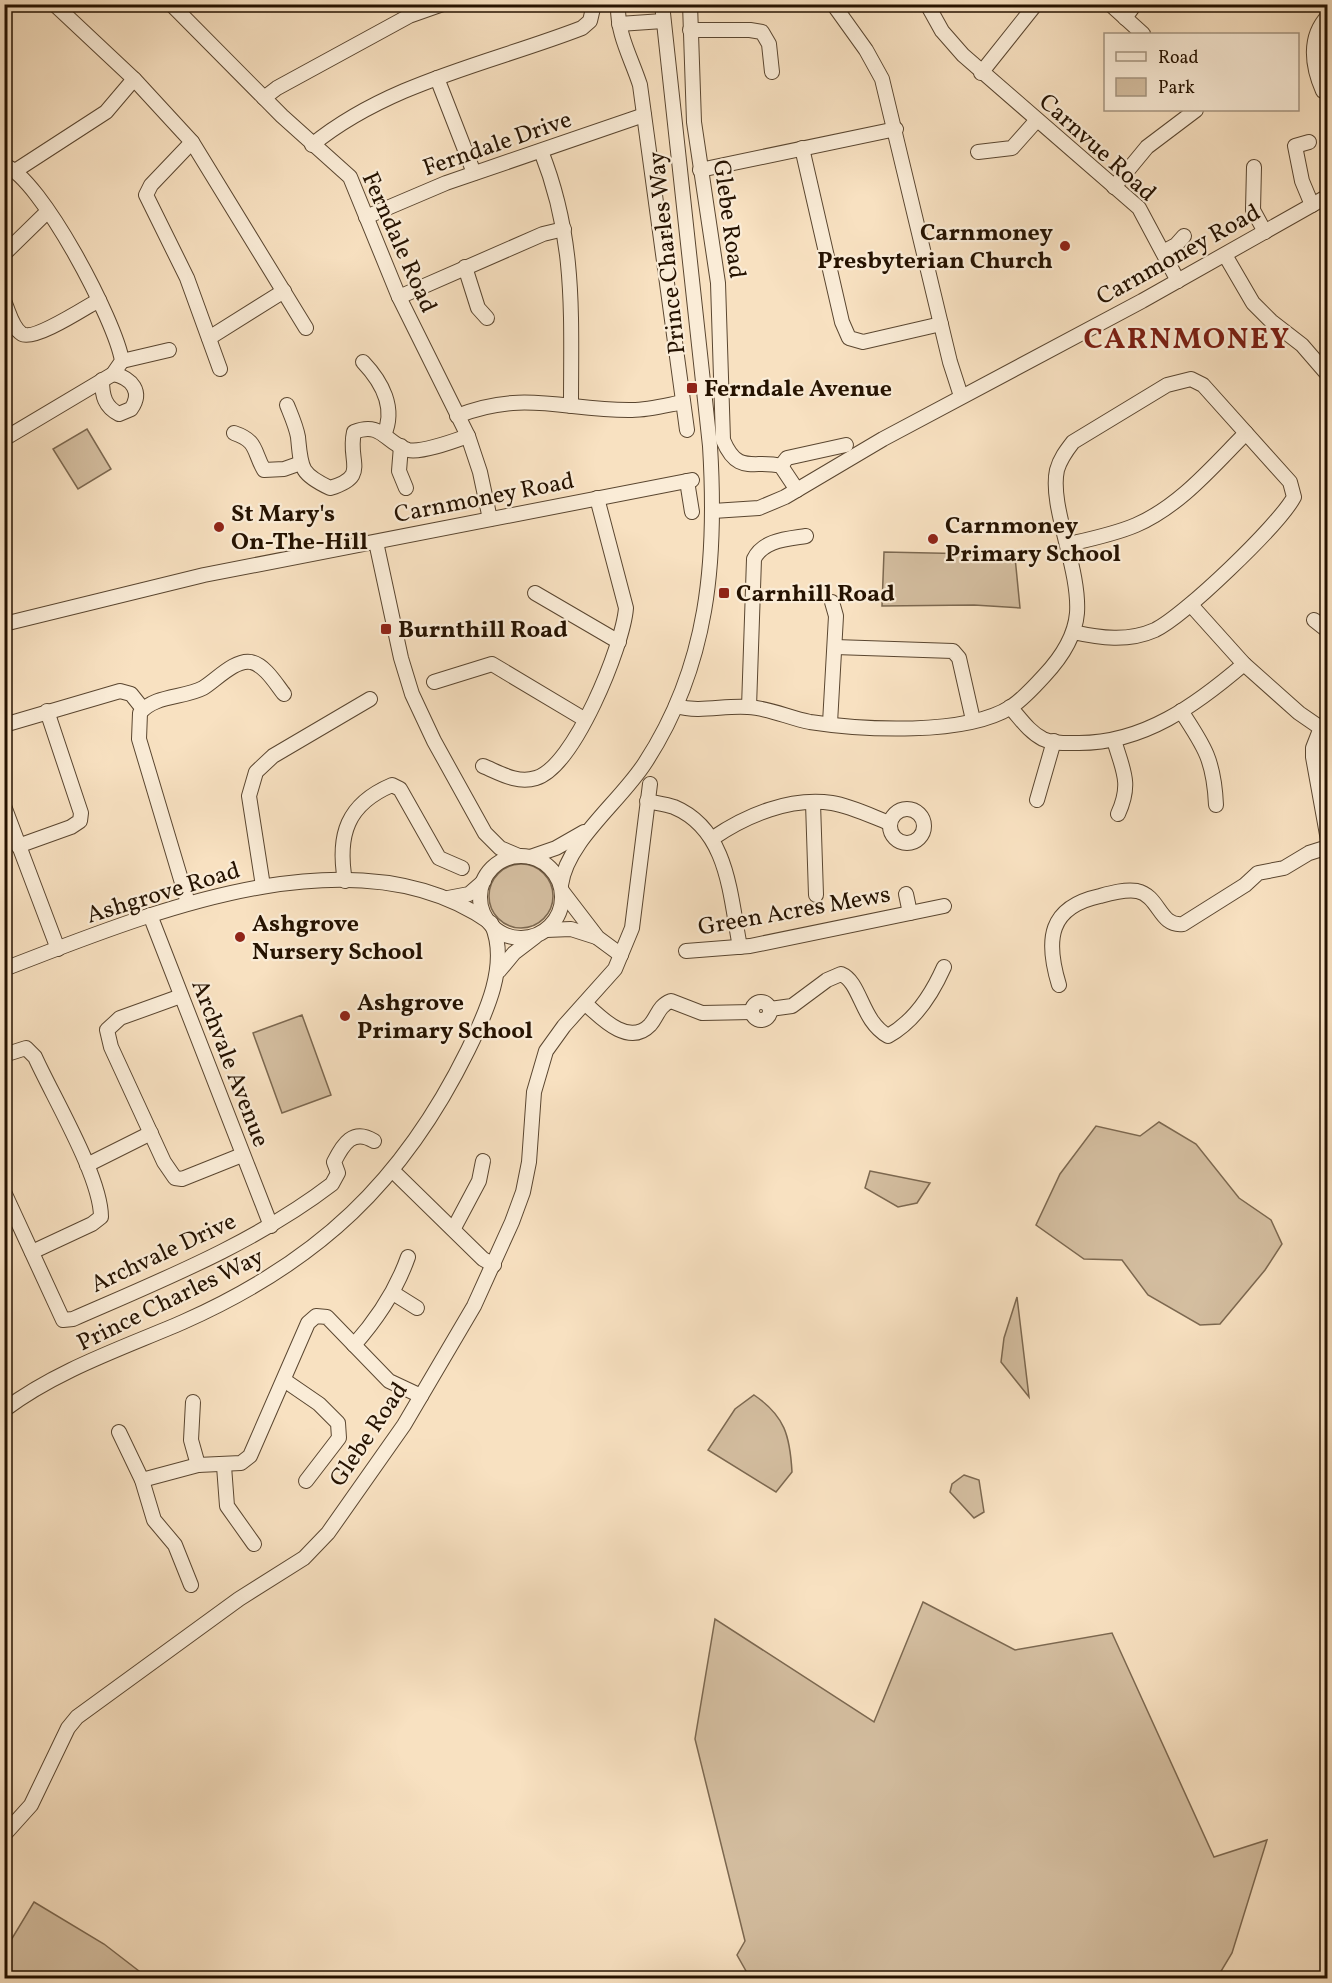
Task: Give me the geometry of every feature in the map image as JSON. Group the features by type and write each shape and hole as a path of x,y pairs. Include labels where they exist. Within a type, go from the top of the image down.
{"street":[{"path":"54,4 134,80 192,142 306,328"},
{"path":"264,98 406,10 443,4"},
{"path":"312,145 337,125 437,78 582,28 590,21 594,4"},
{"path":"618,4 622,41 633,61 640,85 687,430"},
{"name":"Prince Charles Way","path":"561,888 567,860 645,764 676,706 703,624 710,580 713,511 710,447 662,4"},
{"name":"Glebe Road","path":"690,4 694,122 718,283 723,440 728,451 745,464 781,466"},
{"path":"832,4 875,63 886,89 941,324 962,396"},
{"name":"Carnvue Road","path":"927,4 947,37 981,73 1139,208 1178,281"},
{"path":"981,73 1036,4"},
{"path":"1110,4 1142,33"},
{"path":"1125,18 1135,4"},
{"name":"Ferndale Road","path":"178,7 264,98 312,145 350,177 399,297 468,436 478,465 490,519"},
{"path":"1323,91 1318,78 1314,40 1328,16"},
{"path":"619,24 663,21"},
{"path":"690,30 762,32 769,44 772,72"},
{"path":"437,78 474,173"},
{"path":"122,361 120,349 99,300 69,245 47,212 10,168 105,112 134,80"},
{"path":"1114,187 1147,147 1195,111"},
{"name":"Ferndale Drive","path":"366,217 474,173 644,115"},
{"path":"978,152 1012,148 1036,121"},
{"path":"700,170 896,129"},
{"path":"192,142 151,185 146,195 187,278 220,369"},
{"path":"1309,142 1295,146 1302,181 1312,205"},
{"path":"802,148 842,322 849,338 863,342 941,324"},
{"path":"541,151 554,184 569,254 571,406"},
{"path":"1254,167 1253,210 1265,232"},
{"name":"Carnmoney Road","path":"713,511 759,508 797,490 962,396 1178,281 1328,196"},
{"path":"4,255 47,212"},
{"path":"399,297 543,234 564,229"},
{"path":"1163,252 1176,246 1184,236"},
{"path":"1225,255 1253,303 1302,345 1328,375"},
{"path":"465,267 478,308 487,318"},
{"path":"209,339 284,291"},
{"path":"4,301 14,326 22,334 29,336 99,300"},
{"path":"6,435 108,377 122,361 168,350"},
{"path":"363,362 376,376 389,410 390,420 384,435"},
{"path":"676,706 695,709 749,707 811,722 868,729 923,728 973,720 1010,707 1034,687 1057,662 1073,632 1077,614 1076,581 1057,491 1057,471 1063,456 1073,442 1098,426 1167,385 1191,379 1208,390 1290,482 1294,497 1288,508 1191,605 1153,630 1121,638 1073,632"},
{"path":"458,416 477,408 508,402 545,401 571,406 633,410 683,402"},
{"path":"287,405 297,435 301,463 310,479 330,488 347,483 354,476 356,466 351,445 354,432 364,428 378,429 411,451 468,436"},
{"path":"234,433 247,437 256,448 264,470 284,469 301,463"},
{"path":"1069,544 1109,535 1137,524 1162,509 1198,481 1246,433"},
{"path":"797,490 781,466 787,458 846,445"},
{"path":"401,446 399,471 406,488"},
{"name":"Carnmoney Road","path":"4,624 204,575 690,480 692,512"},
{"path":"483,766 523,780 545,774 562,757 599,694 619,642 626,616 624,590 604,534 597,498"},
{"path":"749,707 754,559 758,550 779,540 806,536"},
{"path":"376,542 401,658 412,694 434,741 485,833 500,848 549,867 561,888 598,938 621,955"},
{"path":"535,593 619,642"},
{"path":"830,723 836,616 832,602"},
{"path":"1191,605 1244,664 1324,731 1313,748 1313,757 1327,831"},
{"path":"1314,620 1328,631"},
{"path":"835,647 952,651 959,658 973,720"},
{"path":"188,903 139,739 138,724 143,709 161,700 183,696 203,688 241,663 252,662 265,671 284,694"},
{"path":"434,682 492,664 584,719"},
{"path":"1010,707 1029,730 1044,739 1089,743 1126,738 1158,725 1181,711 1244,664"},
{"path":"4,725 120,691 138,700 143,709"},
{"path":"263,886 249,796 256,772 273,756 370,699"},
{"path":"18,846 71,827 80,821 81,813 47,711"},
{"path":"1181,711 1201,741 1212,765 1216,805"},
{"path":"1114,740 1126,781 1127,794 1118,814"},
{"path":"1037,800 1054,741"},
{"name":"Glebe Road","path":"4,1836 31,1805 68,1728 77,1717 239,1599 304,1558 328,1533 392,1443 421,1396 474,1306 494,1265 523,1192 529,1162 534,1092 539,1067 546,1051 564,1026 615,969 632,928 650,784"},
{"path":"345,881 341,857 342,837 350,820 358,807 378,790 392,785 400,789 439,858 462,868"},
{"path":"647,801 675,807 713,838 722,855 740,947"},
{"path":"713,838 728,828 768,810 799,803 832,803 889,824"},
{"path":"813,803 816,895"},
{"path":"4,806 58,949"},
{"name":"Prince Charles Way","path":"524,856 556,848 594,826"},
{"path":"485,833 489,853 482,908 491,924 510,936 531,936 544,931 571,929 598,938"},
{"path":"1059,985 1054,968 1053,933 1059,916 1075,904 1106,894 1137,891 1152,899 1168,922 1174,925 1183,924 1237,891 1258,873 1284,868 1309,853 1328,847"},
{"path":"446,898 461,897 485,879 500,862 524,856"},
{"name":"Ashgrove Road","path":"4,969 150,915 188,903 263,886 345,881 389,885 446,898 467,907 491,924"},
{"path":"544,931 561,908 561,888"},
{"name":"Green Acres Mews","path":"906,894 910,913"},
{"name":"Green Acres Mews","path":"686,951 740,947 944,906"},
{"name":"Archvale Avenue","path":"150,915 242,1155 272,1226"},
{"name":"Prince Charles Way","path":"4,1410 50,1381 218,1305 277,1273 341,1224 393,1171 434,1115 454,1079 475,1036 496,976 500,947 491,924"},
{"name":"Prince Charles Way","path":"496,976 514,952 544,931"},
{"path":"586,1004 608,1024 621,1031 636,1033 649,1025 663,1004 671,1001 702,1013 752,1012 756,1018 762,1019 767,1017 770,1009 792,1006 827,980 841,974 847,976 855,986 861,1004 878,1031 888,1036 902,1029 933,993 944,967"},
{"path":"181,996 120,1018 107,1030 111,1047 164,1162 175,1178 182,1179 242,1155"},
{"path":"4,1055 26,1048 35,1057 87,1166 101,1204 101,1217 93,1224 32,1252"},
{"path":"87,1166 151,1134"},
{"name":"Archvale Drive","path":"4,1192 63,1320 73,1318 133,1292 272,1226 332,1184 338,1173 334,1162 346,1142 355,1135 366,1136 374,1141"},
{"path":"454,1228 479,1181 483,1161"},
{"path":"393,1171 483,1258 494,1265"},
{"path":"354,1345 376,1320 393,1293 408,1257"},
{"path":"393,1293 417,1308"},
{"path":"142,1480 198,1465 224,1466 242,1463 250,1456 308,1323 316,1316 327,1317 389,1381 421,1396"},
{"path":"284,1380 319,1404 338,1423 339,1438 306,1481"},
{"path":"193,1402 191,1440 198,1465"},
{"path":"118,1432 142,1480 153,1520 175,1545 191,1585"},
{"path":"224,1466 227,1506 232,1518 254,1544"}],"green space":[{"path":"87,429 111,469 78,489 53,449"},
{"path":"979,550 1015,557 1020,608 974,605 882,606 884,552 978,554"},
{"path":"515,864 527,864 544,873 551,884 553,896 551,908 544,919 527,928 515,928 503,923 494,914 489,902 489,890 494,878 503,869"},
{"path":"302,1015 331,1095 282,1113 253,1033"},
{"path":"1159,1122 1196,1144 1239,1198 1271,1220 1282,1244 1265,1270 1220,1324 1200,1325 1148,1295 1122,1260 1084,1259 1036,1225 1060,1174 1096,1126 1140,1136"},
{"path":"870,1171 930,1183 917,1203 898,1207 865,1188"},
{"path":"1017,1297 1029,1397 1001,1362 1004,1338"},
{"path":"754,1395 779,1419 790,1448 792,1472 776,1492 708,1450 735,1409"},
{"path":"964,1475 979,1480 984,1512 974,1518 950,1492 952,1484"},
{"path":"923,1602 1015,1650 1112,1633 1214,1857 1267,1840 1232,1953 1217,1978 750,1978 737,1955 745,1941 695,1739 715,1619 874,1722"},
{"path":"34,1902 104,1944 148,1978 5,1978 5,1950"}],"place":[{"name":"Carnmoney Presbyterian Church","path":"1065,246"},
{"name":"Ferndale Avenue","path":"692,388"},
{"name":"St Mary's On-The-Hill","path":"219,527"},
{"name":"Carnmoney Primary School","path":"933,539"},
{"name":"Carnhill Road","path":"724,593"},
{"name":"Burnthill Road","path":"386,629"},
{"name":"Ashgrove Nursery School","path":"240,937"},
{"name":"Ashgrove Primary School","path":"345,1016"}],"district":[{"name":"CARNMONEY","path":"1187,338"}]}
